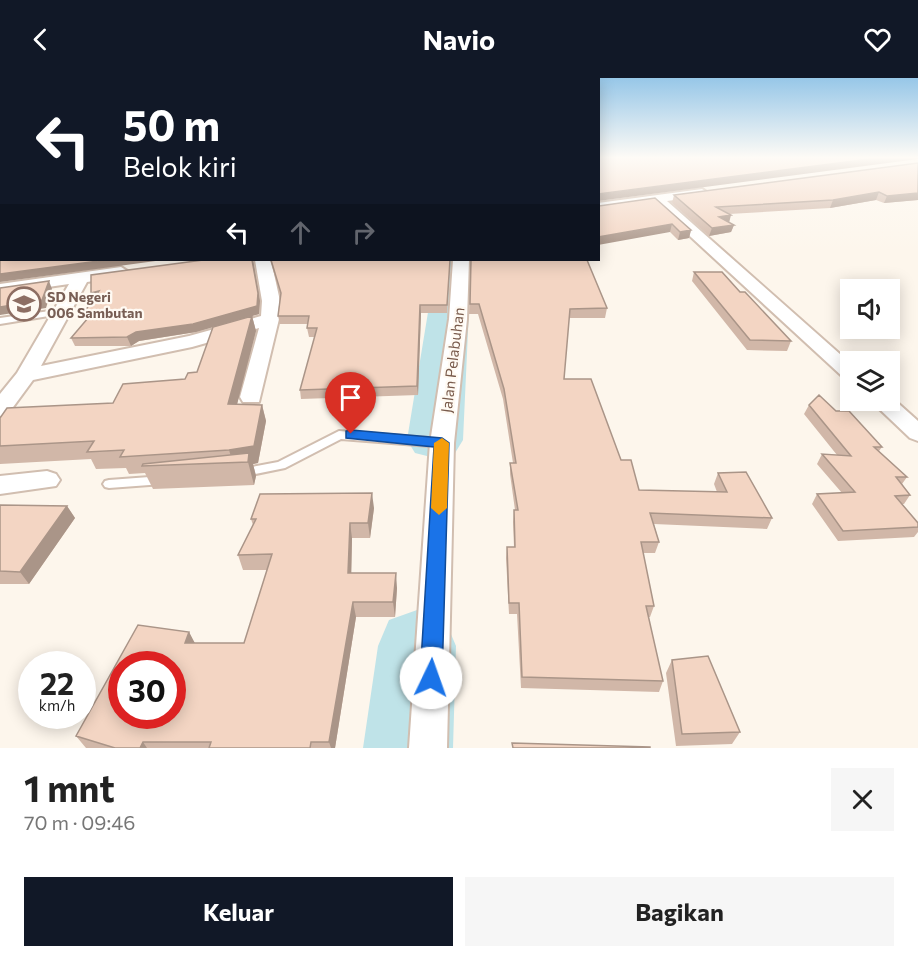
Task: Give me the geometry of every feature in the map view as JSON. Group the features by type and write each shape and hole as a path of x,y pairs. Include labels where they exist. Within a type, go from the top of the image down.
{"street":[{"path":"600,206 716,192"},
{"path":"657,200 840,364"},
{"path":"251,397 270,319 271,301 263,261"},
{"name":"Jalan Pelabuhan","path":"428,748 437,442 458,319 461,261"},
{"path":"0,289 137,269"},
{"path":"0,409 26,375 81,278"},
{"path":"26,375 192,341 270,319"},
{"path":"893,411 918,433"},
{"path":"0,485 47,480"}],"lane":[{"path":"0,321 64,311"},
{"path":"224,475 281,465 339,435 437,442"},
{"path":"109,484 178,478"}],"building":[{"path":"600,188 642,188 600,194"},
{"path":"725,188 918,188 918,193 887,196 879,192 833,200 716,207 731,215 719,217 734,225 712,228 674,195"},
{"path":"655,198 691,230 680,232 672,224 600,237 600,206"},
{"path":"0,261 98,261 0,274"},
{"path":"196,261 252,261 258,293 257,306 193,324 136,332 127,337 71,338 94,311 85,311 99,291 91,293 91,275"},
{"path":"271,261 450,261 447,305 420,305 417,386 300,390 317,328 307,328 309,316 278,316 281,293"},
{"path":"471,261 587,261 607,308 570,309 564,379 591,379 621,460 631,460 639,490 727,492 718,473 746,472 772,518 650,513 659,542 641,542 654,606 646,606 663,681 522,677 519,603 509,603 507,547 515,547 514,510 518,510 510,463 516,463 504,389 479,304 470,304"},
{"path":"694,272 722,272 740,292 745,292 791,341 750,340"},
{"path":"49,281 42,300 0,307 0,288"},
{"path":"252,316 228,404 262,405 254,446 229,450 120,457 124,450 87,452 94,441 0,446 0,418 7,408 113,403 123,384 185,379 188,373 197,372 213,327"},
{"path":"819,395 836,411 849,411 882,447 874,447 907,477 896,477 910,495 895,496 918,523 918,527 843,531 817,494 855,492 822,454 851,456 809,405"},
{"path":"249,453 248,462 142,466 143,464"},
{"path":"372,493 368,523 350,523 348,573 396,573 393,602 353,602 329,742 311,742 310,748 209,748 211,742 143,742 140,748 115,748 76,736 80,729 96,729 96,700 108,679 108,729 186,729 186,651 123,651 138,625 189,632 185,643 244,643 272,554 238,555 256,519 251,519 260,494"},
{"path":"0,505 67,506 20,572 0,571"},
{"path":"708,656 740,732 682,734 672,660"},
{"path":"512,743 650,747 650,748 513,748"}],"waterway":[{"path":"435,440 451,288 450,261"},
{"path":"408,748 417,646"}],"slow traffic":[{"path":"439,508 442,443"}],"place":[{"name":"SD Negeri 006 Sambutan","path":"24,304"}],"route":[{"path":"351,434 442,443 431,678"}]}
